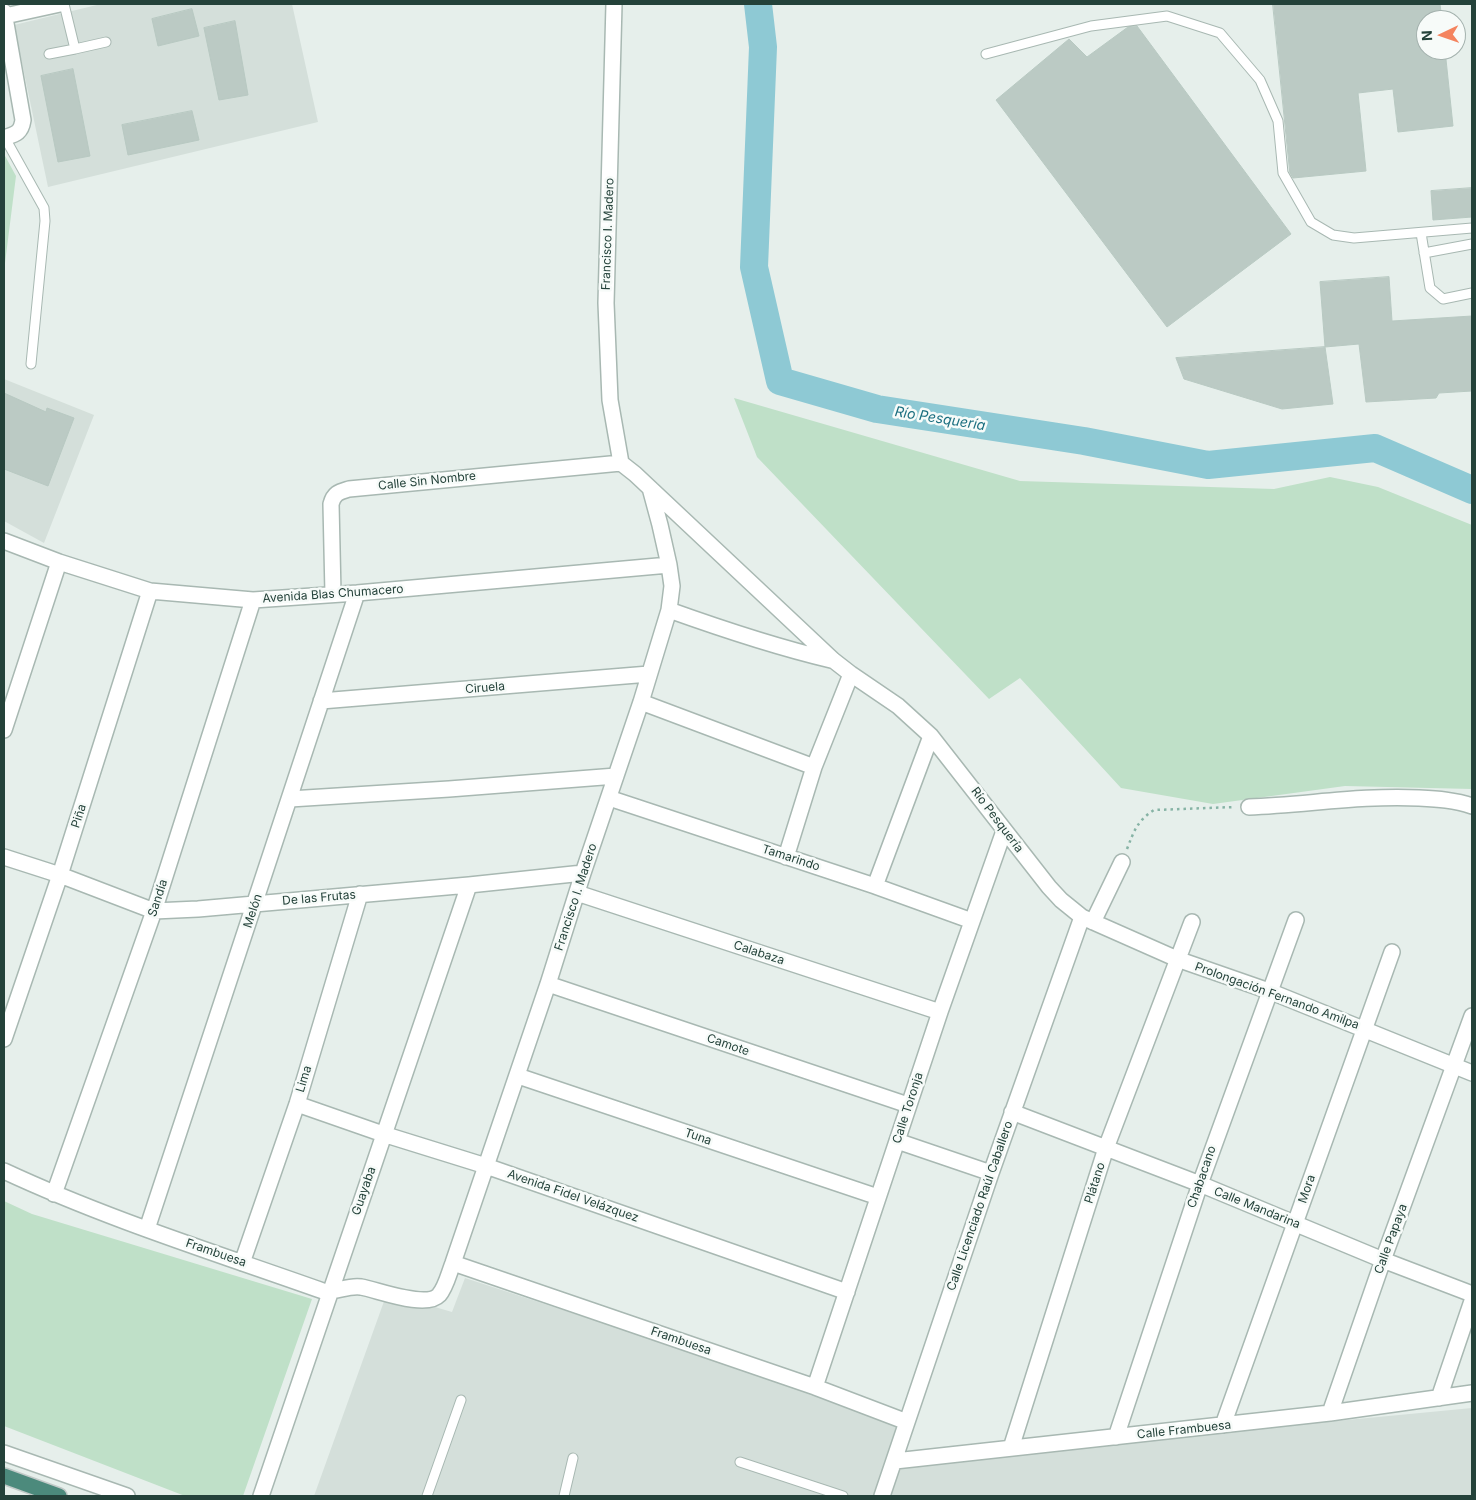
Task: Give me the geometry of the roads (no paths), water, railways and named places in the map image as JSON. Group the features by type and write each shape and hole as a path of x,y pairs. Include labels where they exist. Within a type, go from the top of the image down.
{"highway":[{"path":"4,1476 59,1496"}],"street":[{"path":"4,138 16,134 21,128 23,120 4,14 60,4"},
{"name":"Francisco I. Madero","path":"614,4 606,303 610,400 621,463"},
{"name":"Río Pesquería","path":"621,463 833,660 898,706 932,736 1004,831 1061,900 1088,920"},
{"name":"Calle Sin Nombre","path":"333,594 331,504 333,496 338,492 349,489 621,463"},
{"name":"Francisco I. Madero","path":"435,1299 443,1288 453,1263 518,1076 583,873 641,702 669,610 672,586 669,565 650,488"},
{"name":"Avenida Blas Chumacero","path":"4,540 60,562 150,591 253,600 357,593 669,565"},
{"path":"4,730 60,562"},
{"name":"Piña","path":"4,1039 60,875 150,591"},
{"name":"Melón","path":"147,1229 357,593"},
{"name":"Sandía","path":"54,1194 154,911 253,600"},
{"path":"669,610 720,628 799,652 833,660"},
{"name":"Ciruela","path":"322,701 649,674"},
{"path":"786,857 814,767 851,674"},
{"path":"641,702 814,767"},
{"path":"875,886 932,736"},
{"path":"290,799 616,776"},
{"path":"1249,807 1392,797 1446,800 1472,806"},
{"name":"Tamarindo","path":"609,798 875,886 972,921"},
{"name":"Calle Toronja","path":"816,1387 908,1106 1004,831"},
{"name":"De las Frutas","path":"4,856 154,911 198,909 469,885 583,873"},
{"name":"Calle Licenciado Raúl Caballero","path":"882,1496 1012,1112 1088,920 1122,862"},
{"name":"Guayaba","path":"261,1496 469,885"},
{"name":"Calabaza","path":"577,893 940,1012"},
{"name":"Lima","path":"242,1263 297,1104 360,894"},
{"name":"Prolongación Fernando Amilpa","path":"1088,920 1177,959 1269,991 1472,1073"},
{"name":"Chabacano","path":"1116,1437 1200,1184 1296,920"},
{"name":"Plátano","path":"1011,1448 1106,1148 1192,922"},
{"name":"Mora","path":"1223,1425 1392,952"},
{"name":"Camote","path":"548,984 908,1106"},
{"name":"Calle Papaya","path":"1330,1413 1383,1260 1472,1016"},
{"name":"Tuna","path":"518,1076 878,1197"},
{"name":"Avenida Fidel Velázquez","path":"297,1104 383,1134 486,1166 847,1292"},
{"name":"Calle Mandarina","path":"1012,1112 1200,1184 1383,1260 1472,1294"},
{"path":"897,1141 991,1173"},
{"name":"Frambuesa","path":"4,1171 54,1194 147,1229 323,1291 330,1292 353,1286 420,1300 435,1299"},
{"name":"Frambuesa","path":"453,1263 816,1387 907,1422"},
{"path":"1439,1398 1472,1301"},
{"name":"Calle Frambuesa","path":"895,1461 1330,1413 1472,1393"},
{"path":"4,1453 127,1496"}],"lane":[{"path":"64,4 75,49"},
{"path":"986,54 1091,26 1167,16 1220,33 1260,80 1278,121 1283,173 1311,222 1333,235 1354,238 1472,228"},
{"path":"49,54 106,42"},
{"path":"4,138 44,208 45,221 31,364"},
{"path":"1421,233 1430,288 1443,299 1472,293"},
{"path":"1424,253 1472,244"},
{"path":"427,1496 461,1400"},
{"path":"564,1496 572,1458"},
{"path":"740,1462 842,1496"}],"waterway":[{"name":"Río Pesquería","path":"758,4 763,47 754,267 780,381 877,409 1084,441 1208,465 1375,448 1472,490"}]}
